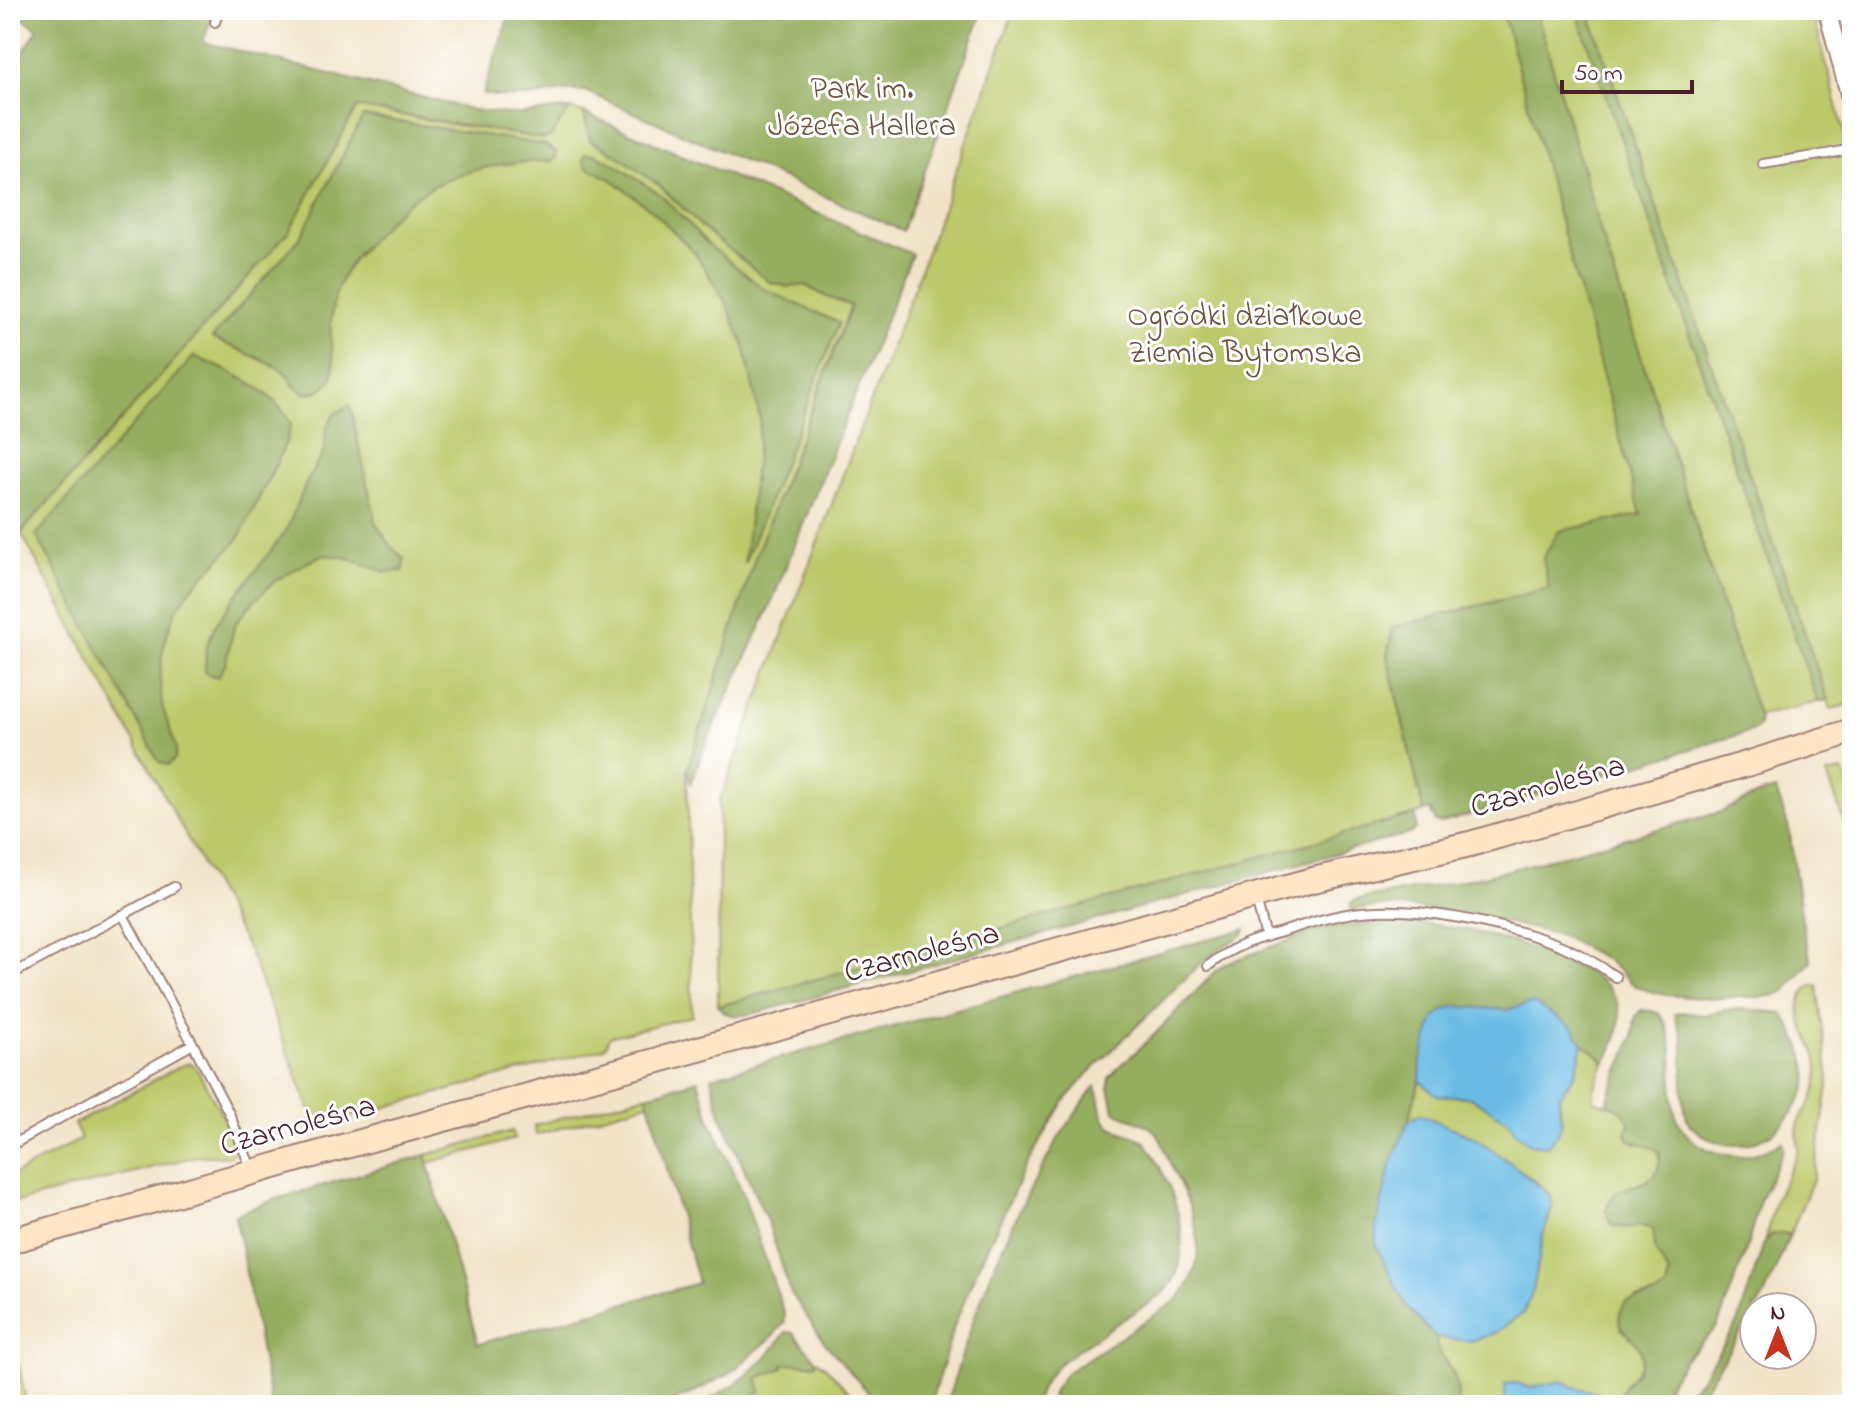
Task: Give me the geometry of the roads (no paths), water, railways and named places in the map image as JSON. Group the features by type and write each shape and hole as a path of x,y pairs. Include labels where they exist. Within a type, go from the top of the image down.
{"street":[{"path":"1827,10 1852,106"},
{"name":"Czarnoleśna","path":"10,1241 1313,880 1470,844 1848,733"}],"lane":[{"path":"215,22 219,10"},
{"path":"1763,164 1852,149"},
{"path":"10,975 174,887"},
{"path":"1255,896 1266,937"},
{"path":"1208,966 1225,952 1266,937 1331,916 1376,911 1472,920 1518,931 1563,946 1616,977"},
{"path":"123,915 229,1113 252,1172"},
{"path":"10,1146 193,1044"}],"water":[{"path":"1533,1003 1572,1027 1583,1044 1576,1072 1559,1097 1561,1127 1547,1146 1530,1144 1516,1133 1509,1121 1470,1097 1436,1095 1420,1080 1421,1060 1434,1018 1443,1011 1456,1006 1506,1010"},
{"path":"1420,1114 1475,1138 1549,1194 1552,1206 1533,1291 1523,1313 1495,1333 1472,1341 1436,1338 1407,1307 1376,1245 1376,1226 1391,1165 1408,1122"},
{"path":"1562,1381 1599,1393 1606,1405 1505,1405 1505,1384 1516,1383 1530,1388"}],"park label":[{"name":"Park im. Józefa Hallera","path":"862,108"},
{"name":"Ogródki działkowe Ziemia Bytomska","path":"1245,336"}]}
